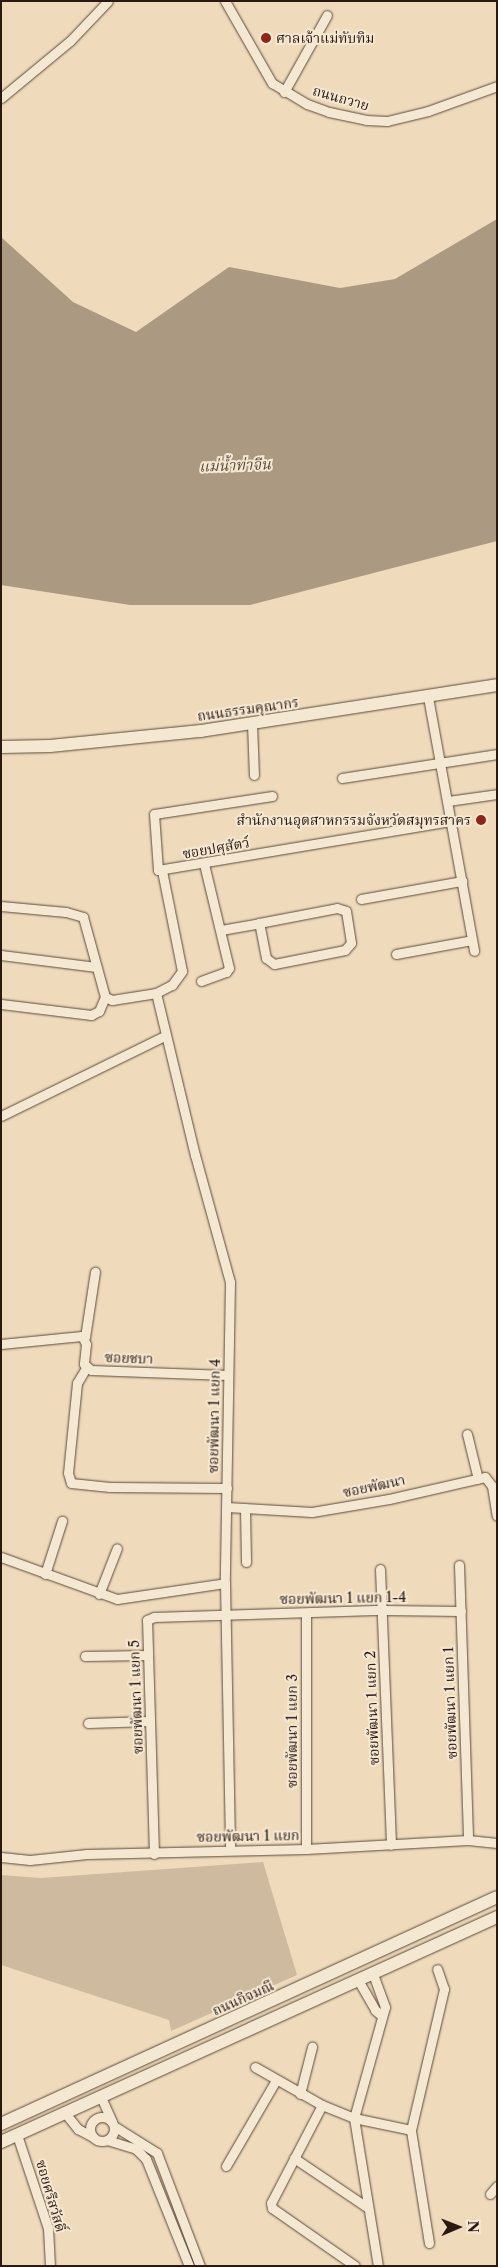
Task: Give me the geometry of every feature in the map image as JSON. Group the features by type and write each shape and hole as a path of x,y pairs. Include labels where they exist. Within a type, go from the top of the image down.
{"main road":[{"name":"ถนนธรรมคุณากร","path":"1,748 50,746 252,724 497,685"},
{"name":"ถนนกิจมณี","path":"1,2124 497,1897"},
{"path":"1,2142 497,1917"}],"street":[{"path":"1,98 70,41 108,1"},
{"name":"ถนนถวาย","path":"225,1 265,75 284,92 329,112 366,120 387,121 428,111 497,86"},
{"path":"284,92 327,15"},
{"path":"428,697 442,764 474,951"},
{"path":"252,724 254,775"},
{"path":"342,778 497,754"},
{"path":"105,997 112,1000 156,993 172,985 182,971 162,871 156,866 154,814 272,796"},
{"path":"448,801 496,796"},
{"name":"ซอยปศุสัตว์","path":"162,871 452,821"},
{"path":"201,981 226,972 229,968 204,864"},
{"path":"361,899 462,881"},
{"path":"1,906 66,912 83,917 105,997 98,1012 91,1015 1,1004"},
{"path":"220,930 259,922 342,908 351,943 344,950 274,964 266,958 259,922"},
{"path":"396,954 472,940"},
{"path":"1,955 96,967"},
{"name":"ซอยพัฒนา 1 แยก 4","path":"156,993 164,1036 228,1270 231,1294 227,1375 225,1583 230,1850"},
{"path":"1,1116 11,1114 164,1036"},
{"name":"ซอยชบา","path":"95,1272 85,1337 86,1368 227,1375"},
{"path":"1,1344 85,1337"},
{"path":"86,1368 77,1383 68,1473 71,1482 110,1487 227,1488"},
{"path":"467,1434 478,1479 485,1478 492,1486 497,1516"},
{"name":"ซอยพัฒนา","path":"227,1507 312,1512 478,1479"},
{"path":"245,1508 246,1562"},
{"path":"45,1574 62,1521"},
{"path":"99,1594 117,1548"},
{"path":"1,1557 99,1594 131,1600 225,1583"},
{"name":"ซอยพัฒนา 1 แยก 1","path":"459,1565 468,1840"},
{"name":"ซอยพัฒนา 1 แยก 2","path":"380,1569 391,1845"},
{"name":"ซอยพัฒนา 1 แยก 1-4","path":"226,1615 383,1610 461,1611"},
{"name":"ซอยพัฒนา 1 แยก 3","path":"306,1613 306,1849"},
{"name":"ซอยพัฒนา 1 แยก 5","path":"154,1854 147,1620 154,1617 226,1615"},
{"path":"85,1656 148,1655"},
{"path":"88,1723 150,1722"},
{"name":"ซอยพัฒนา 1 แยก","path":"1,1857 30,1860 88,1854 154,1854 306,1849 468,1840 497,1843"},
{"path":"430,2243 411,2130 444,1989 437,1969"},
{"path":"373,1974 385,2007 354,2118 378,2266"},
{"path":"358,1980 375,2010 382,2016"},
{"path":"300,2094 312,2047"},
{"path":"255,2068 322,2106 354,2118 411,2130"},
{"path":"226,2166 276,2080"},
{"path":"101,2097 113,2124 112,2136 107,2140"},
{"path":"322,2106 272,2198 272,2208 355,2266"},
{"path":"65,2113 78,2129 100,2141 107,2140 143,2154 189,2266"},
{"path":"93,2136 91,2125 96,2118 104,2117 157,2153 200,2266"},
{"name":"ซอยศรีสวัสดิ์","path":"17,2135 48,2228 50,2266"},
{"path":"294,2158 368,2208"},
{"path":"490,2194 497,2186"},
{"path":"174,2229 184,2224"}],"shaded area":[{"path":"263,1862 297,1975 171,2031 169,2020 1,1965 1,1875 41,1878"}],"water":[{"name":"แม่น้ำท่าจีน","path":"497,219 497,541 250,605 130,605 1,585 1,237 73,302 136,332 229,267 340,288 395,279"}],"place":[{"name":"ศาลเจ้าแม่ทับทิม","path":"266,38"},
{"name":"สำนักงานอุตสาหกรรมจังหวัดสมุทรสาคร","path":"481,820"}]}
